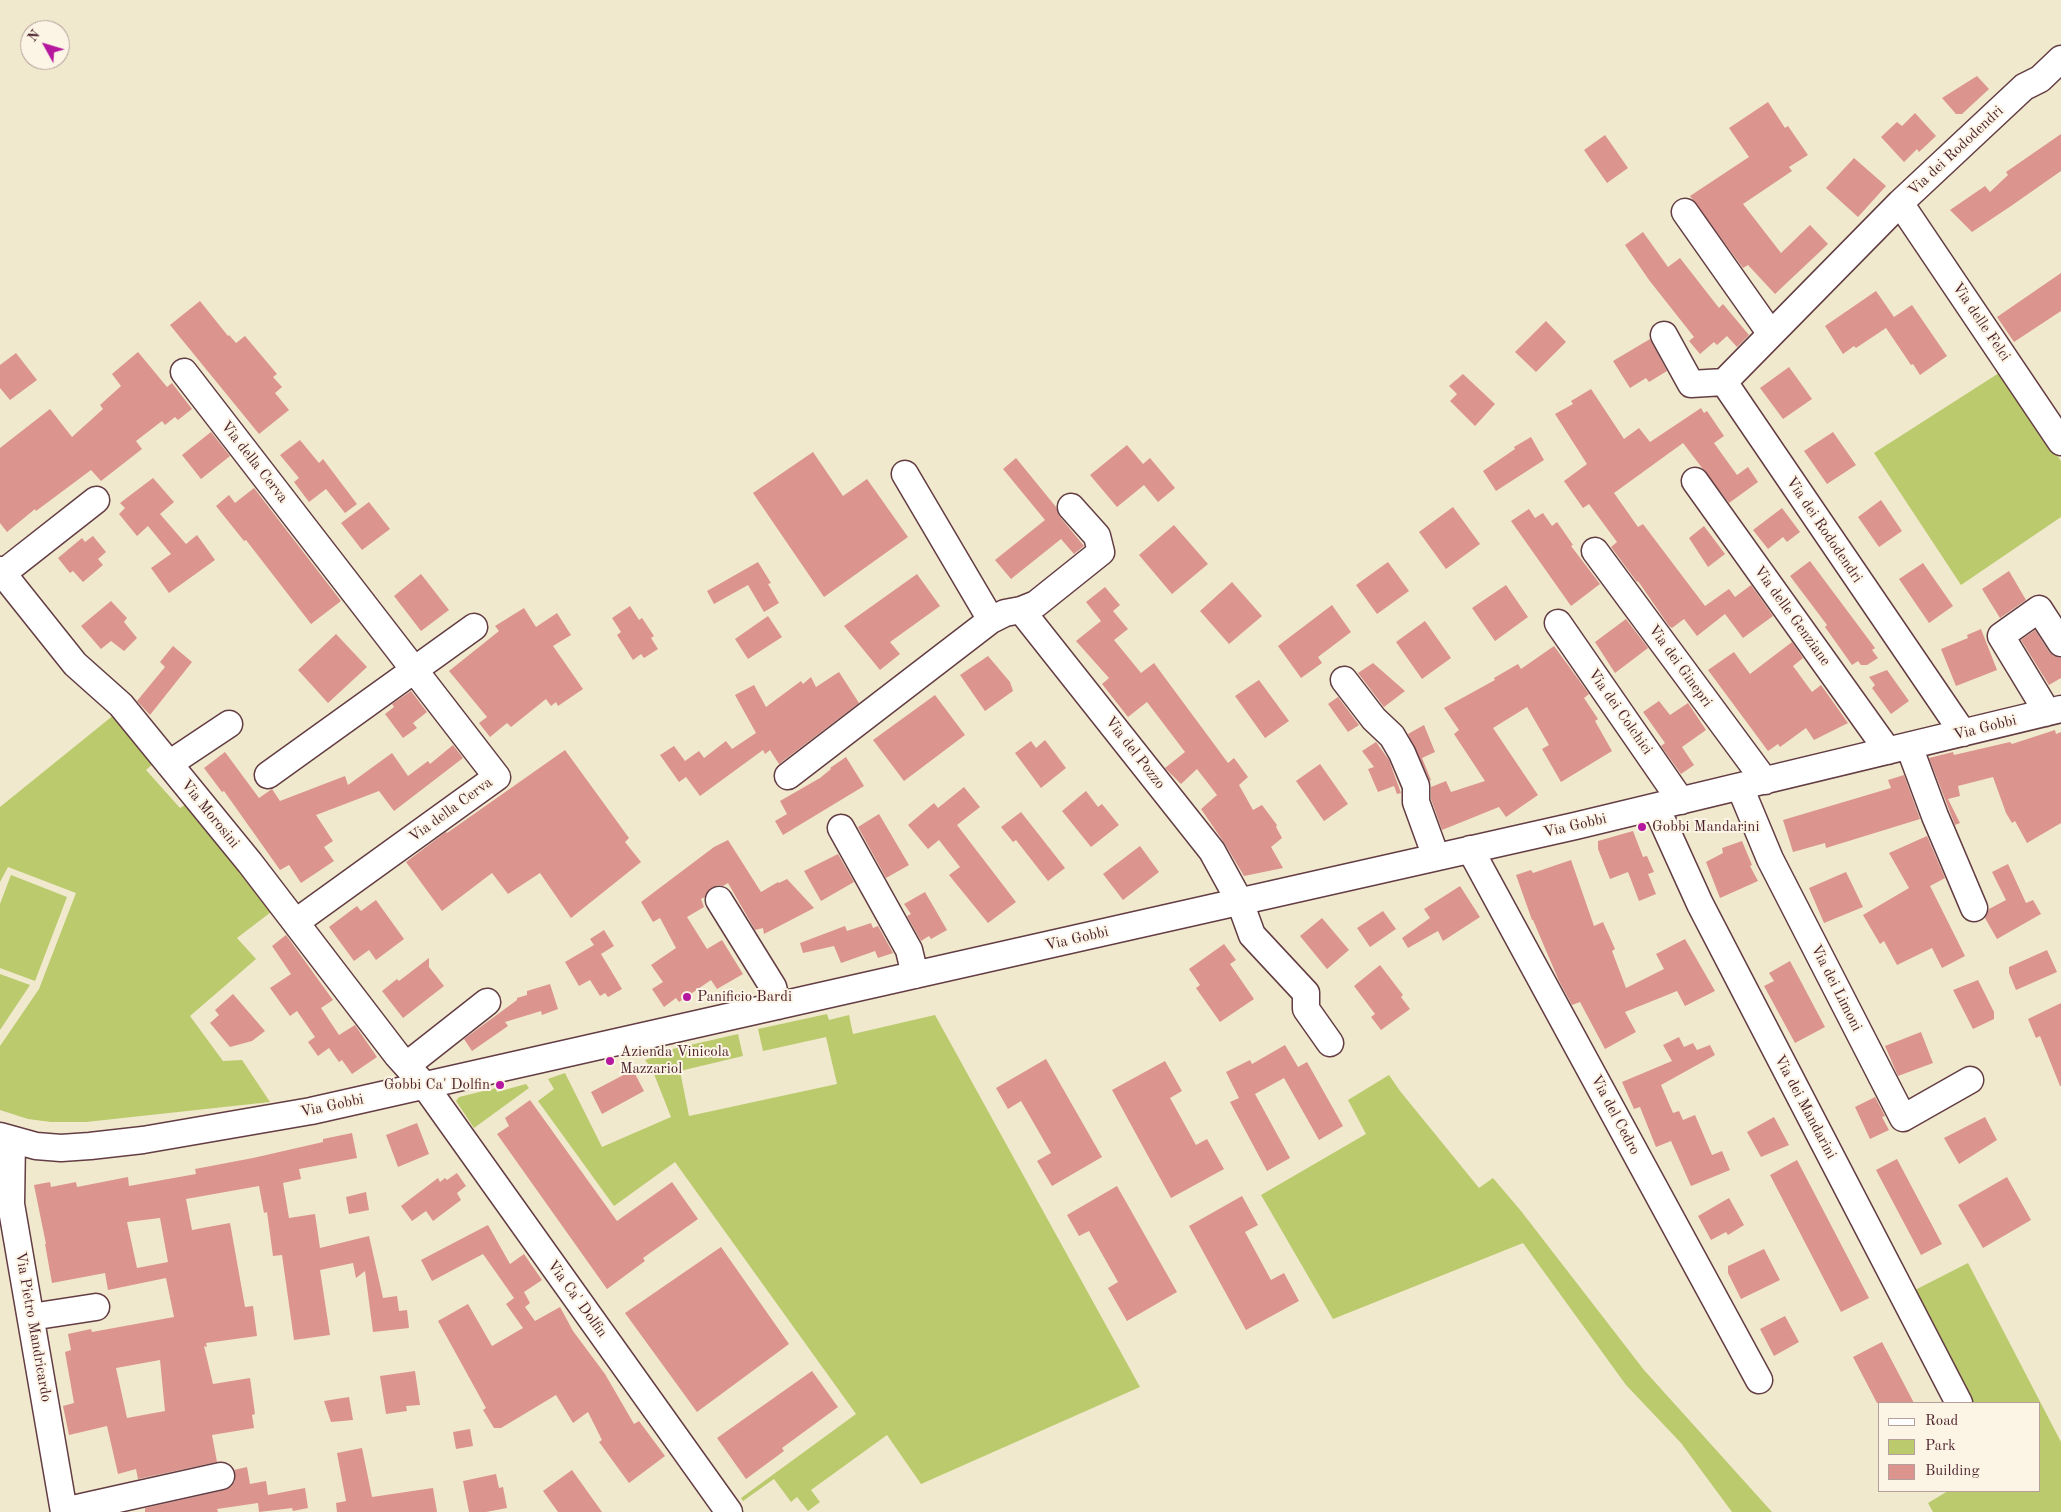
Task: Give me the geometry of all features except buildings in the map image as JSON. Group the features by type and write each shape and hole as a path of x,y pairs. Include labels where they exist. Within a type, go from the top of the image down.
{"street":[{"name":"Via dei Rododendri","path":"1963,734 1724,382 1900,204 2024,87 2040,78 2061,59"},
{"name":"Via delle Felci","path":"1900,204 2052,410 2061,442"},
{"path":"1685,212 1771,334"},
{"path":"1664,335 1691,384 1724,382"},
{"name":"Via della Cerva","path":"184,372 497,777 296,922"},
{"path":"905,474 991,620"},
{"name":"Via delle Genziane","path":"1695,481 1899,749"},
{"name":"Via Morosini","path":"96,500 2,572 74,664 120,705 169,764 250,863 425,1086"},
{"path":"788,776 991,620 1036,604 1101,552 1097,536 1072,507"},
{"name":"Via dei Ginepri","path":"1595,551 1765,781"},
{"path":"2053,711 2041,702 2001,636 2039,609 2061,643"},
{"name":"Via del Pozzo","path":"1021,610 1212,851 1240,902"},
{"name":"Via dei Colchici","path":"1558,624 1668,804"},
{"path":"268,775 474,627"},
{"path":"1344,680 1374,720 1392,736 1402,752 1416,786 1416,802 1436,857"},
{"name":"Via Gobbi","path":"6,1138 36,1146 61,1148 143,1140 311,1112 1668,804 2053,711"},
{"path":"169,764 229,724"},
{"path":"1899,749 1935,816 1974,908"},
{"name":"Via dei Limoni","path":"1740,787 1770,859 1902,1118 1970,1080"},
{"name":"Via dei Mandarini","path":"1668,804 1700,904 1958,1402"},
{"path":"841,828 909,950 915,975"},
{"name":"Via del Cedro","path":"1470,849 1759,1380"},
{"path":"719,900 773,987 778,1006"},
{"path":"1240,902 1252,934 1306,993 1306,1009 1330,1043"},
{"path":"407,1065 487,1002"},
{"name":"Via Ca' Dolfin","path":"425,1086 729,1512"},
{"name":"Via Pietro Mandricardo","path":"6,1138 11,1204 64,1511"},
{"path":"31,1317 96,1307"},
{"path":"64,1511 221,1476"}],"green space":[{"path":"1999,373 2061,461 2061,517 1961,585 1874,453"},
{"path":"115,714 154,763 146,770 180,808 188,803 275,909 237,938 256,959 190,1016 223,1061 242,1060 270,1102 86,1122 51,1122 28,1119 0,1110 0,1046 39,989 76,893 8,867 0,882 0,807"},
{"path":"11,875 67,897 35,981 0,968 0,904"},
{"path":"0,974 30,985 0,1030"},
{"path":"827,1014 829,1020 849,1015 853,1034 935,1015 1140,1387 921,1484 887,1435 811,1490 820,1502 808,1511 797,1497 791,1502 774,1479 743,1501 741,1498 856,1414 675,1162 614,1206 538,1101 554,1089 548,1079 565,1073 602,1147 671,1117 652,1069 645,1060 664,1054 664,1051 738,1034 743,1056 680,1071 689,1116 837,1084 826,1037 763,1051 758,1029"},
{"path":"1389,1075 1479,1188 1493,1178 1521,1211 1644,1370 1772,1512 1732,1512 1681,1443 1626,1385 1523,1243 1333,1319 1261,1195 1366,1134 1348,1100"},
{"path":"526,1084 529,1088 474,1128 456,1101 459,1097 496,1088 497,1092"},
{"path":"1968,1263 2040,1402 1972,1402 1915,1290"},
{"path":"2041,1404 2061,1442 2061,1512 1933,1512 1928,1503 1946,1492 2041,1492"}],"place":[{"name":"Gobbi Mandarini","path":"1642,827"},
{"name":"Panificio Bardi","path":"687,997"},
{"name":"Azienda Vinicola Mazzariol","path":"610,1061"},
{"name":"Gobbi Ca' Dolfin","path":"500,1085"}]}
